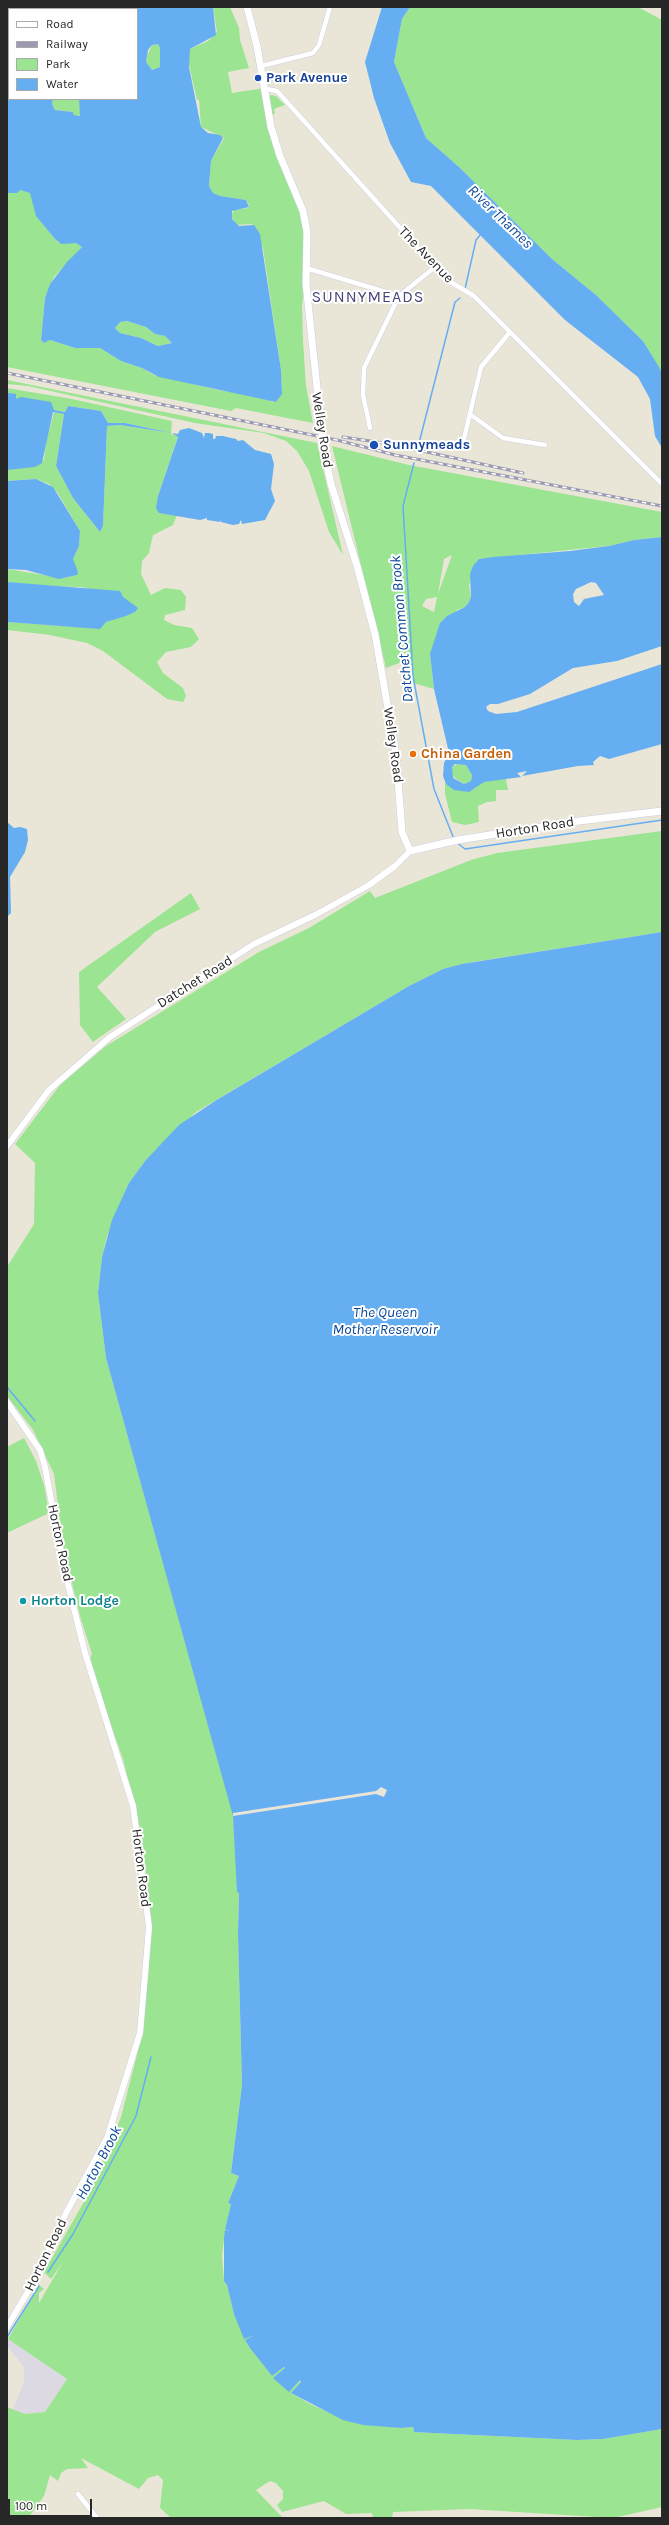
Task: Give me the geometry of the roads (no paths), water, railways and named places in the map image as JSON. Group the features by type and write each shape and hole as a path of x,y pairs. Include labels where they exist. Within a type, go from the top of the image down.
{"main road":[{"name":"Welley Road","path":"247,7 266,90 271,127 280,156 303,211 307,232 306,268 310,337 323,447 331,484 357,566 375,634 396,755 402,832 410,851"},
{"name":"Horton Road","path":"410,851 455,840 579,821 662,811"}],"street":[{"path":"261,66 313,53 318,45 330,7"},
{"name":"The Avenue","path":"266,90 277,91 446,280 474,296 662,484"},
{"path":"370,428 363,395 364,368 399,296 435,267"},
{"path":"306,268 399,296"},
{"path":"462,447 471,415 481,367 510,332"},
{"path":"471,415 503,438 545,445"},
{"name":"Datchet Road","path":"7,1146 49,1090 110,1037 254,944 317,914 369,885 395,866 410,851"},
{"name":"Horton Road","path":"7,1402 40,1450 45,1467 64,1568 85,1654 133,1806 148,1927 140,2033 107,2138 66,2213 36,2278 7,2327"},
{"path":"78,2494 97,2518"}],"water":[{"path":"23,7 108,7 108,8 22,8"},
{"path":"121,7 213,7 216,35 190,49 189,67 201,127 208,133 220,135 223,138 211,161 209,186 213,193 220,196 246,200 249,207 232,211 232,219 239,226 254,225 260,234 281,370 282,394 276,402 159,377 142,368 121,361 100,348 75,348 50,340 44,343 41,340 45,298 50,284 67,262 82,247 76,243 61,244 55,239 36,216 30,193 20,190 17,193 7,193 8,20 8,100 53,100 52,104 55,110 73,112 74,115 80,116 79,100 138,100 138,8","holes":["158,44 160,48 160,67 152,70 146,62 148,50 152,45","127,321 146,327 155,334 165,336 172,343 158,346 141,338 120,333 115,328 120,322"]},
{"name":"River Thames","path":"382,7 410,7 402,19 394,62 426,138 459,167 552,259 596,295 643,341 662,373 662,448 655,436 650,399 638,377 565,320 431,186 411,182 390,143 374,98 365,62"},
{"path":"7,394 16,394 16,399 21,397 51,402 54,410 65,412 68,406 101,411 108,423 125,423 171,433 120,425 107,426 103,526 100,532 73,498 56,466 64,414 53,412 42,463 35,467 7,470"},
{"path":"189,428 202,433 204,438 205,433 209,433 213,434 213,439 215,439 216,436 223,436 236,439 238,441 243,440 255,450 271,454 274,464 271,489 275,501 265,520 242,524 241,520 239,524 233,525 221,522 220,520 220,522 207,520 207,518 200,520 159,513 156,508 158,496 178,437 172,433 178,434 180,430"},
{"path":"36,479 53,487 80,531 79,546 73,559 78,572 77,575 59,579 26,570 7,569 7,481"},
{"path":"662,537 662,646 617,661 573,668 530,694 498,704 490,704 486,707 488,711 496,714 517,712 662,664 662,744 609,759 600,756 593,762 594,765 578,766 522,776 527,771 517,773 521,777 484,782 469,792 454,790 446,784 443,776 444,763 449,753 434,689 430,654 440,623 447,616 465,607 469,602 471,597 470,574 473,566 479,559 570,551 609,546 634,540","holes":["591,582 596,583 604,595 584,599 579,606 574,602 573,594 576,589","455,764 466,765 472,775 471,781 464,784 453,778 452,767"]},
{"path":"7,582 120,591 123,597 138,608 135,612 126,616 106,622 100,629 7,622"},
{"path":"7,822 14,828 20,827 27,829 28,840 25,852 10,877 11,913 7,917"},
{"name":"The Queen Mother Reservoir","path":"662,932 662,2429 603,2439 577,2440 414,2432 413,2427 402,2428 363,2425 343,2420 291,2393 301,2382 300,2380 289,2392 273,2378 285,2368 284,2367 272,2376 250,2348 245,2340 255,2335 244,2339 234,2314 227,2285 224,2281 224,2237 225,2230 229,2231 225,2229 231,2204 228,2203 239,2176 231,2173 242,2085 238,1935 239,1893 237,1892 233,1816 106,1358 98,1293 102,1257 112,1220 129,1183 145,1161 179,1125 215,1101 409,986 443,969 462,964"}],"waterway":[{"name":"Datchet Common Brook","path":"465,289 476,240 481,234"},
{"name":"Datchet Common Brook","path":"418,447 455,302 460,298"},
{"name":"Datchet Common Brook","path":"414,463 403,506 413,676 434,789 454,839"},
{"name":"Datchet Common Brook","path":"456,842 465,849 662,820"},
{"name":"Horton Brook","path":"7,1387 35,1421"},
{"name":"Horton Brook","path":"48,2272 73,2234 136,2116 151,2057"},
{"name":"Horton Brook","path":"7,2337 39,2286"}],"railway":[{"path":"7,373 337,440 395,455 662,506"},
{"path":"343,437 390,444 523,473"}],"place":[{"name":"Park Avenue","path":"258,78"},
{"name":"Sunnymeads","path":"374,445"},
{"name":"China Garden","path":"413,754"},
{"name":"Horton Lodge","path":"23,1601"}],"district":[{"name":"SUNNYMEADS","path":"368,297"}]}
